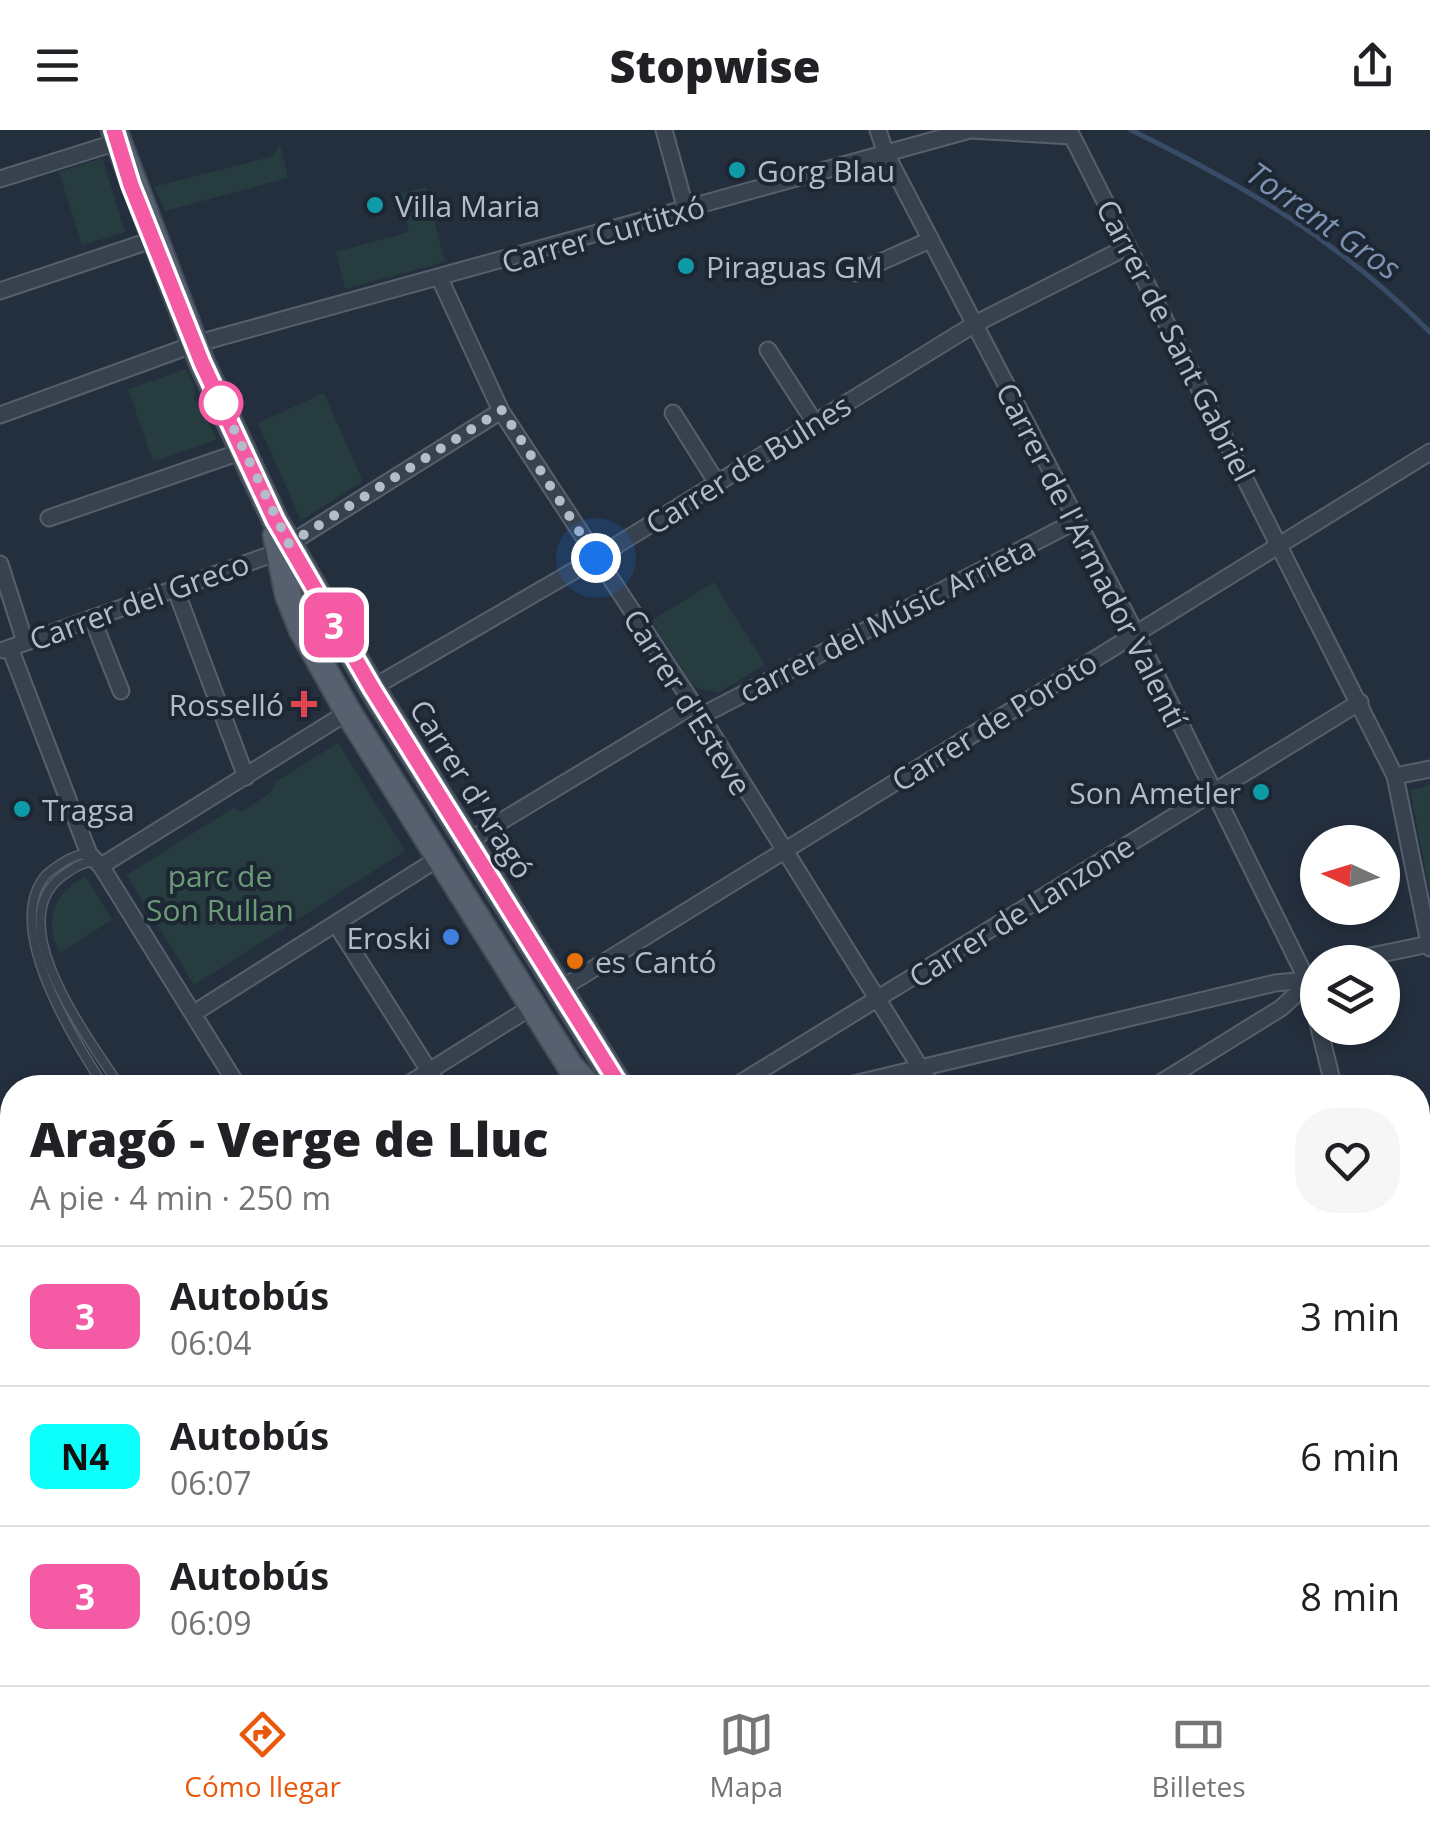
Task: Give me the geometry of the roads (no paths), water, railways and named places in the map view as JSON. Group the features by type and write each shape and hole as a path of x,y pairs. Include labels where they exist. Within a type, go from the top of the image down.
{"main road":[{"name":"Carrer d'Aragó","path":"115,136 195,344 275,520 283,548 288,595 302,630 353,719 578,1075"},
{"name":"Carrer d'Aragó","path":"283,548 307,580 612,1075"},
{"path":"353,719 372,688"},
{"path":"534,1006 558,990"}],"street":[{"path":"664,130 686,210"},
{"name":"Carrer de l'Armador Valentí","path":"878,130 886,154 973,325 1300,955"},
{"name":"Carrer Curtitxó","path":"0,415 132,371 142,362 195,344 970,130 1072,136"},
{"path":"0,179 115,136"},
{"name":"Carrer de Sant Gabriel","path":"1072,136 1395,776 1430,946"},
{"path":"0,291 152,240"},
{"path":"856,273 930,240"},
{"name":"Carrer de Bulnes","path":"372,688 596,558 973,325 1127,247"},
{"name":"Carrer d'Esteve","path":"440,279 502,410 925,1075"},
{"path":"768,350 815,422"},
{"name":"Carrer del Greco","path":"12,647 283,548 502,410"},
{"path":"672,413 717,483"},
{"path":"49,518 242,450"},
{"name":"Carrer de Poroto","path":"558,990 1430,452"},
{"name":"carrer del Músic Arrieta","path":"467,842 696,711 1074,522"},
{"path":"0,564 12,647 95,861 230,1075"},
{"path":"174,588 246,777"},
{"path":"92,618 121,690"},
{"name":"Carrer de Lanzone","path":"754,1075 1360,702"},
{"path":"95,861 353,719"},
{"path":"1395,776 1430,768"},
{"path":"194,1013 467,842"},
{"path":"336,924 432,1075"},
{"path":"1400,951 1430,946"},
{"path":"886,1075 1300,979"},
{"path":"1173,1075 1280,1008 1300,989"},
{"path":"422,1075 534,1006"},
{"name":"Carrer de l'Armador Valentí","path":"1323,1045 1331,1075"}],"lane":[{"path":"95,861 78,854 42,880 31,905 28,944 40,986 96,1075"},
{"path":"95,861 84,862 49,889 41,904 37,937 46,964 114,1075"}],"waterway":[{"name":"Torrent Gros","path":"1131,130 1290,218 1361,270 1430,332"}],"place":[{"name":"Gorg Blau","path":"737,170"},
{"name":"Villa Maria","path":"375,205"},
{"name":"Piraguas GM","path":"686,266"},
{"name":"Rosselló","path":"304,704"},
{"name":"Son Ametler","path":"1261,792"},
{"name":"Tragsa","path":"22,809"},
{"name":"Eroski","path":"451,937"},
{"name":"es Cantó","path":"575,961"}],"park label":[{"name":"parc de Son Rullan","path":"220,892"}]}
